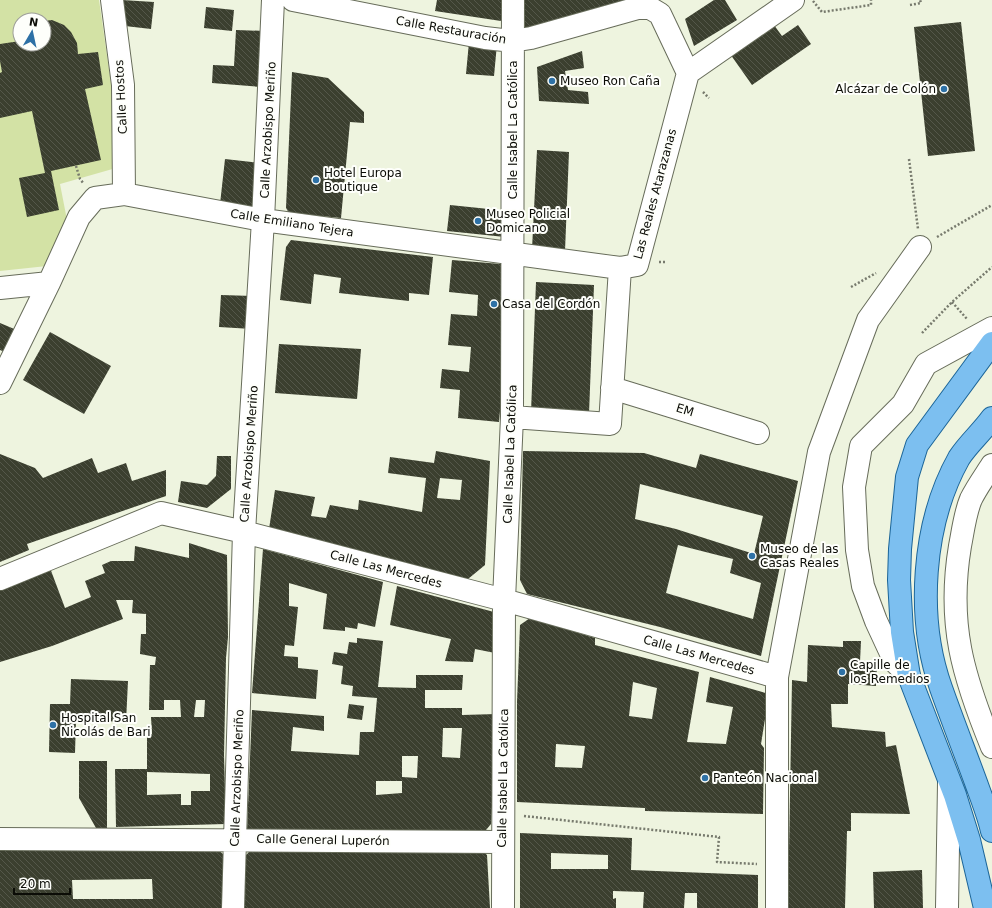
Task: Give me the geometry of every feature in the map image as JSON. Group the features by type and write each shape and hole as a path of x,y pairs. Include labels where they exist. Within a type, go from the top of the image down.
{"main road":[{"path":"985,908 969,840 949,780 909,676 902,632 899,580 900,549 907,477 917,445 992,343"},
{"path":"992,418 960,458 945,491 935,523 928,554 927,622 931,656 992,831"}],"street":[{"name":"Calle Hostos","path":"112,0 123,85 124,194"},
{"name":"Calle Arzobispo Meriño","path":"233,908 244,532 263,220 273,0"},
{"name":"Calle Restauración","path":"293,0 486,38 512,41 531,38 638,8 650,8 660,14 688,73"},
{"name":"Calle Isabel La Católica","path":"502,908 504,600 512,417 514,254 513,0"},
{"path":"688,73 793,0"},
{"name":"Las Reales Atarazanas","path":"512,417 610,424 620,268 636,265 688,73"},
{"name":"Calle Emiliano Tejera","path":"49,282 79,217 95,198 124,194 263,220 620,268"},
{"path":"777,908 777,677 819,452 868,320 920,247"},
{"path":"0,288 49,282"},
{"path":"0,383 49,282"},
{"path":"909,676 895,662 876,621 863,586 857,550 854,487 861,446 903,404 926,364 992,328"},
{"name":"EM","path":"612,388 758,433"},
{"path":"992,465 971,500 964,523 955,584 956,620 963,664 974,701 992,747"},
{"name":"Calle Las Mercedes","path":"0,579 161,514 244,532 504,600 777,677"},
{"path":"947,908 949,780"},
{"name":"Calle General Luperón","path":"0,839 236,839 502,842"}],"path":[{"path":"813,0 822,12 871,5 871,0"},
{"path":"910,5 921,3 920,0"},
{"path":"909,159 920,247"},
{"path":"922,333 952,302 992,267"},
{"path":"503,814 719,837 717,862 778,865"}],"green space":[{"path":"0,0 99,0 123,166 60,184 67,220 47,266 0,271"}],"building":[{"path":"122,0 154,2 151,29 125,26"},
{"path":"437,0 504,0 501,21 435,11"},
{"path":"524,0 629,0 624,5 525,28"},
{"path":"714,0 725,0 737,20 694,46 685,19"},
{"path":"206,7 234,10 232,31 204,28"},
{"path":"52,20 64,25 71,32 77,43 78,54 98,52 103,85 85,89 101,160 51,171 59,210 27,217 19,178 45,173 32,111 0,118 0,73 2,72 0,61 0,44 12,42 12,52 52,52"},
{"path":"771,21 782,36 798,25 811,44 752,85 728,51"},
{"name":"Alcázar de Colón","path":"961,22 975,151 928,156 914,27"},
{"path":"236,30 265,31 261,87 212,83 213,65 234,66"},
{"path":"469,42 497,44 494,76 466,74"},
{"name":"Museo Ron Caña","path":"582,51 584,68 565,71 568,90 588,92 589,104 539,101 537,67"},
{"path":"292,72 328,78 364,112 364,123 350,122 341,218 289,213 286,208"},
{"path":"537,150 569,152 565,251 532,249"},
{"path":"225,159 260,163 255,207 220,204"},
{"name":"Museo Policial Domicano","path":"450,205 508,211 505,237 447,231"},
{"path":"291,240 433,257 429,295 409,293 409,301 339,293 341,278 314,274 311,304 280,300 286,247"},
{"path":"452,260 513,265 499,422 458,418 460,390 440,388 442,369 469,372 471,347 448,345 451,314 477,316 478,295 449,292"},
{"path":"536,282 594,285 589,414 531,412"},
{"path":"221,295 253,296 252,329 219,327"},
{"path":"0,323 19,331 9,354 0,350"},
{"path":"50,332 111,366 84,414 23,380"},
{"path":"279,344 361,349 357,399 275,393"},
{"path":"436,451 490,461 485,565 468,579 269,529 275,490 315,497 311,516 326,518 330,505 358,510 359,500 422,512 426,478 388,473 390,457 434,463","holes":["440,478 462,480 460,500 437,498"]},
{"path":"523,451 644,453 696,468 700,454 798,481 761,656 660,627 527,594 520,580","holes":["640,484 763,516 754,554 676,529 635,519","678,545 733,559 730,573 761,583 753,619 666,593"]},
{"path":"0,454 35,468 43,478 92,458 98,473 126,463 132,481 166,470 166,496 27,544 29,550 0,562"},
{"path":"217,456 231,456 231,489 207,508 178,502 181,481 207,485 216,476"},
{"path":"189,543 227,555 228,637 226,658 224,755 226,824 116,827 115,769 147,769 147,735 152,734 151,717 181,717 180,700 164,700 164,710 149,710 150,665 155,665 156,657 140,654 141,634 146,634 146,614 132,613 133,600 116,600 123,619 52,646 0,662 0,589 50,568 65,608 91,597 85,581 105,573 102,565 111,561 134,561 135,546 189,558","holes":["196,700 205,700 204,717 194,717","147,772 210,774 210,791 191,791 191,805 181,805 181,794 147,795"]},
{"path":"263,549 383,582 375,627 358,623 357,629 345,627 345,631 323,629 327,594 289,583 289,606 298,607 294,646 285,645 284,656 298,657 298,668 318,670 316,699 252,693"},
{"path":"397,586 494,612 495,653 475,649 473,662 445,661 451,639 390,625"},
{"path":"530,618 595,638 595,645 699,672 687,742 726,744 733,707 706,702 710,677 769,694 761,744 764,748 763,814 645,811 645,808 517,802 517,702 520,625","holes":["633,682 657,688 652,719 629,716","556,744 585,746 582,768 555,767"]},
{"path":"357,638 383,641 378,687 416,688 416,675 463,675 462,690 425,690 425,708 462,708 462,715 497,714 491,824 486,830 247,830 252,710 324,716 324,731 293,727 291,751 359,755 360,732 374,732 377,698 352,696 353,686 341,684 343,666 332,664 334,652 347,654 349,642 357,643","holes":["443,728 462,728 460,758 442,757","402,756 418,756 417,778 402,777","376,781 402,781 402,793 376,795"]},
{"path":"843,641 861,641 860,662 877,663 876,686 848,684 848,704 831,704 832,727 885,732 886,747 896,745 910,814 851,813 851,831 847,831 845,908 788,908 792,680 807,682 808,645 843,647"},
{"name":"Hospital San Nicolás de Bari","path":"71,679 128,681 126,722 76,720 75,753 49,752 50,704 70,704"},
{"path":"349,704 364,706 362,720 347,718"},
{"path":"79,761 107,761 107,828 96,828 79,798"},
{"path":"520,833 632,838 631,870 758,875 758,908 697,908 697,893 685,893 684,908 643,908 644,892 613,891 613,899 616,898 616,908 520,908","holes":["551,853 608,855 608,869 551,869"]},
{"path":"216,848 224,855 222,908 0,908 0,851","holes":["152,879 153,899 73,899 72,880"]},
{"path":"253,848 481,850 487,855 490,908 243,908 246,855"},
{"path":"922,870 923,908 874,908 873,872"}],"place":[{"name":"Museo Ron Caña","path":"552,81"},
{"name":"Alcázar de Colón","path":"944,89"},
{"name":"Hotel Europa Boutique","path":"316,180"},
{"name":"Museo Policial Domicano","path":"478,221"},
{"name":"Casa del Cordón","path":"494,304"},
{"name":"Museo de las Casas Reales","path":"752,556"},
{"name":"Capille de los Remedios","path":"842,672"},
{"name":"Hospital San Nicolás de Bari","path":"53,725"},
{"name":"Panteón Nacional","path":"705,778"}]}
